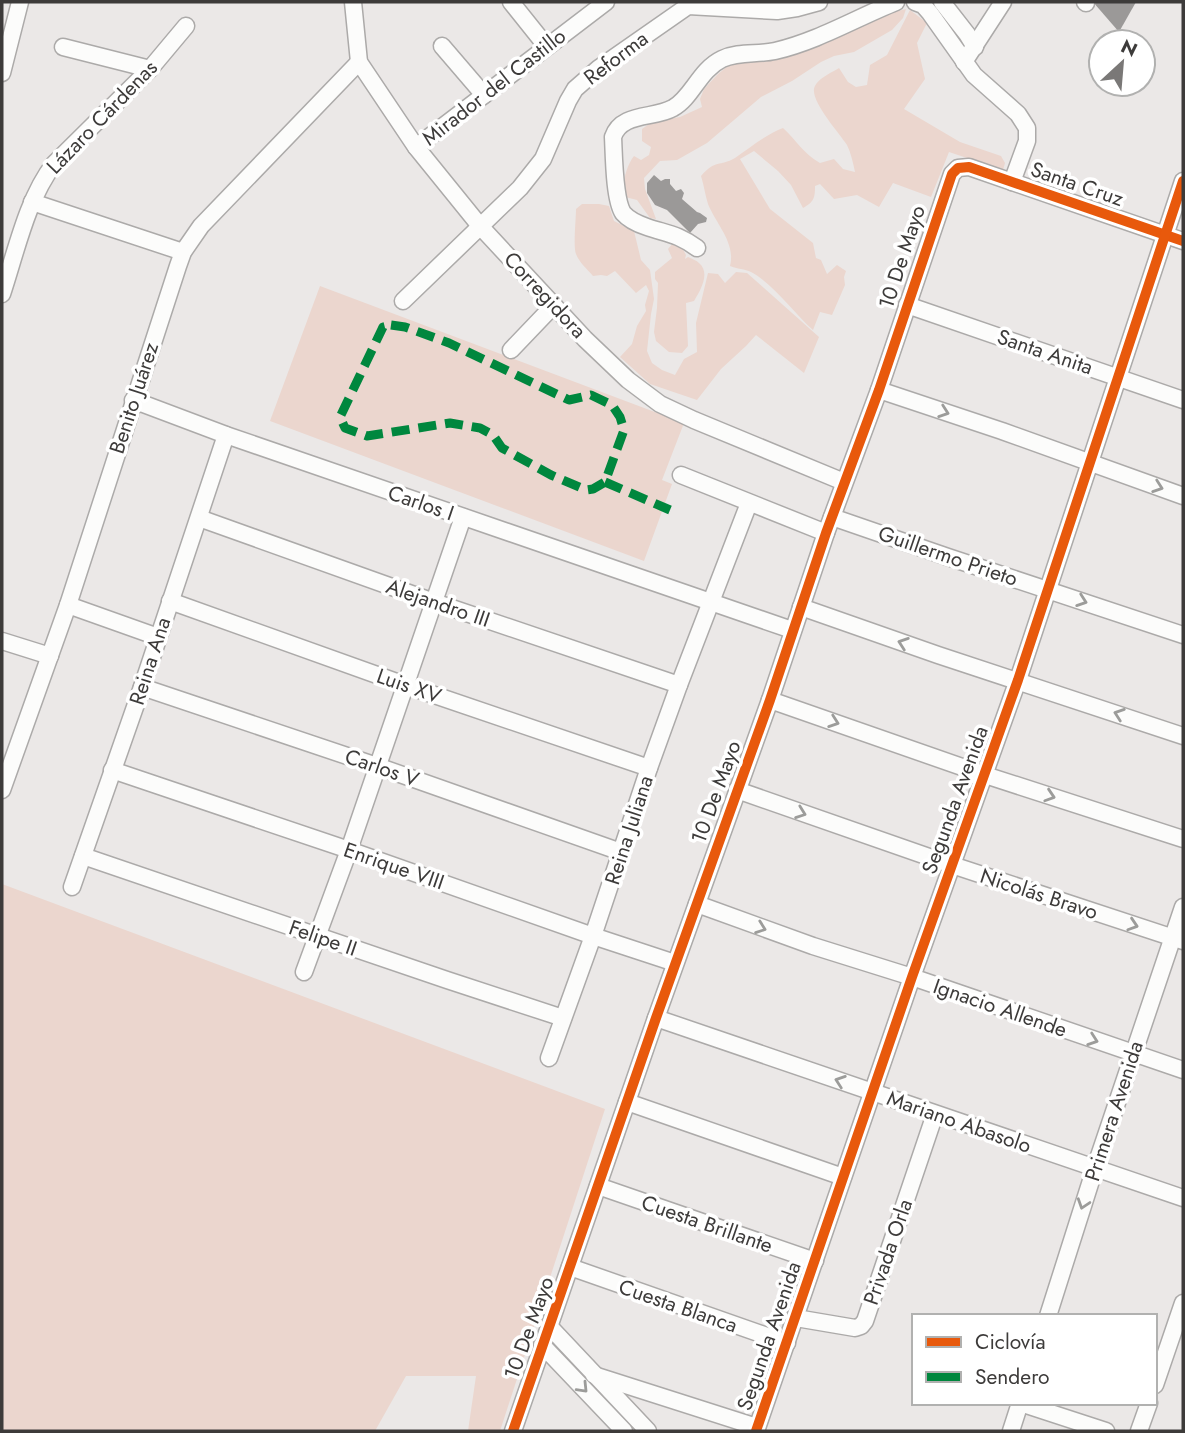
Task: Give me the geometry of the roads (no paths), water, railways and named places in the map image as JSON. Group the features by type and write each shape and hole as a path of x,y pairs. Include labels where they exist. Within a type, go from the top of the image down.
{"street":[{"path":"3,66 20,2"},
{"name":"Corregidora","path":"353,2 359,62 416,148 480,226 585,339 628,380 660,404 844,482"},
{"path":"511,2 547,47"},
{"name":"Mirador del Castillo","path":"416,148 606,2"},
{"name":"Reforma","path":"403,301 520,188 533,172 542,159 575,89 586,78 687,4 777,11 818,2"},
{"path":"697,248 683,238 647,227 625,216 617,196 613,137 616,129 622,122 670,110 679,105 703,74 730,56 776,51 802,43 896,2"},
{"path":"915,2 923,5 930,13 974,75 1018,114 1027,128 1027,141 1012,182"},
{"path":"942,2 975,47"},
{"path":"964,62 1003,2"},
{"path":"975,47 996,26 1012,2"},
{"name":"Lázaro Cárdenas","path":"2,294 32,202 45,177 54,164 150,69 186,26"},
{"path":"442,46 484,95"},
{"path":"63,47 150,69"},
{"name":"Benito Juárez","path":"2,790 68,605 183,252 201,226 359,62"},
{"name":"Santa Cruz","path":"958,168 969,167 1183,241"},
{"name":"10 De Mayo","path":"513,1431 826,533 879,390 946,187 951,174 958,168"},
{"name":"Segunda Avenida","path":"757,1429 1018,680 1183,181"},
{"path":"32,202 183,252"},
{"path":"511,350 554,305"},
{"name":"Santa Anita","path":"907,305 1183,400"},
{"path":"879,390 1183,496"},
{"name":"Carlos I","path":"133,400 226,435 792,631"},
{"name":"Reina Ana","path":"72,887 226,435"},
{"path":"681,475 826,533"},
{"name":"Reina Juliana","path":"549,1058 649,768 748,503"},
{"path":"304,972 349,850 463,517"},
{"name":"Guillermo Prieto","path":"832,517 1183,635"},
{"name":"Alejandro III","path":"199,518 434,602 679,685"},
{"name":"Luis XV","path":"170,601 649,768"},
{"path":"68,605 158,637"},
{"path":"801,607 1183,736"},
{"path":"2,641 50,656"},
{"name":"Carlos V","path":"142,687 621,852"},
{"path":"770,700 985,775 1183,839"},
{"name":"Enrique VIII","path":"112,770 675,963"},
{"name":"Nicolás Bravo","path":"737,790 1178,940"},
{"name":"Felipe II","path":"83,856 563,1018"},
{"name":"Ignacio Allende","path":"697,904 813,946 1183,1070"},
{"name":"Primera Avenida","path":"1049,1314 1133,1053 1178,940 1183,907"},
{"name":"Mariano Abasolo","path":"656,1018 1183,1198"},
{"path":"627,1102 843,1177"},
{"name":"Privada Orla","path":"796,1318 855,1328 865,1321 935,1114"},
{"name":"Cuesta Brillante","path":"598,1186 815,1261"},
{"name":"Cuesta Blanca","path":"570,1267 787,1343"},
{"path":"1157,1379 1183,1303"},
{"path":"549,1326 648,1431"},
{"path":"542,1345 624,1431"},
{"path":"594,1375 757,1429"},
{"path":"1012,1431 1019,1405"},
{"path":"1026,1405 1106,1431"},
{"path":"1139,1431 1148,1405"}]}
